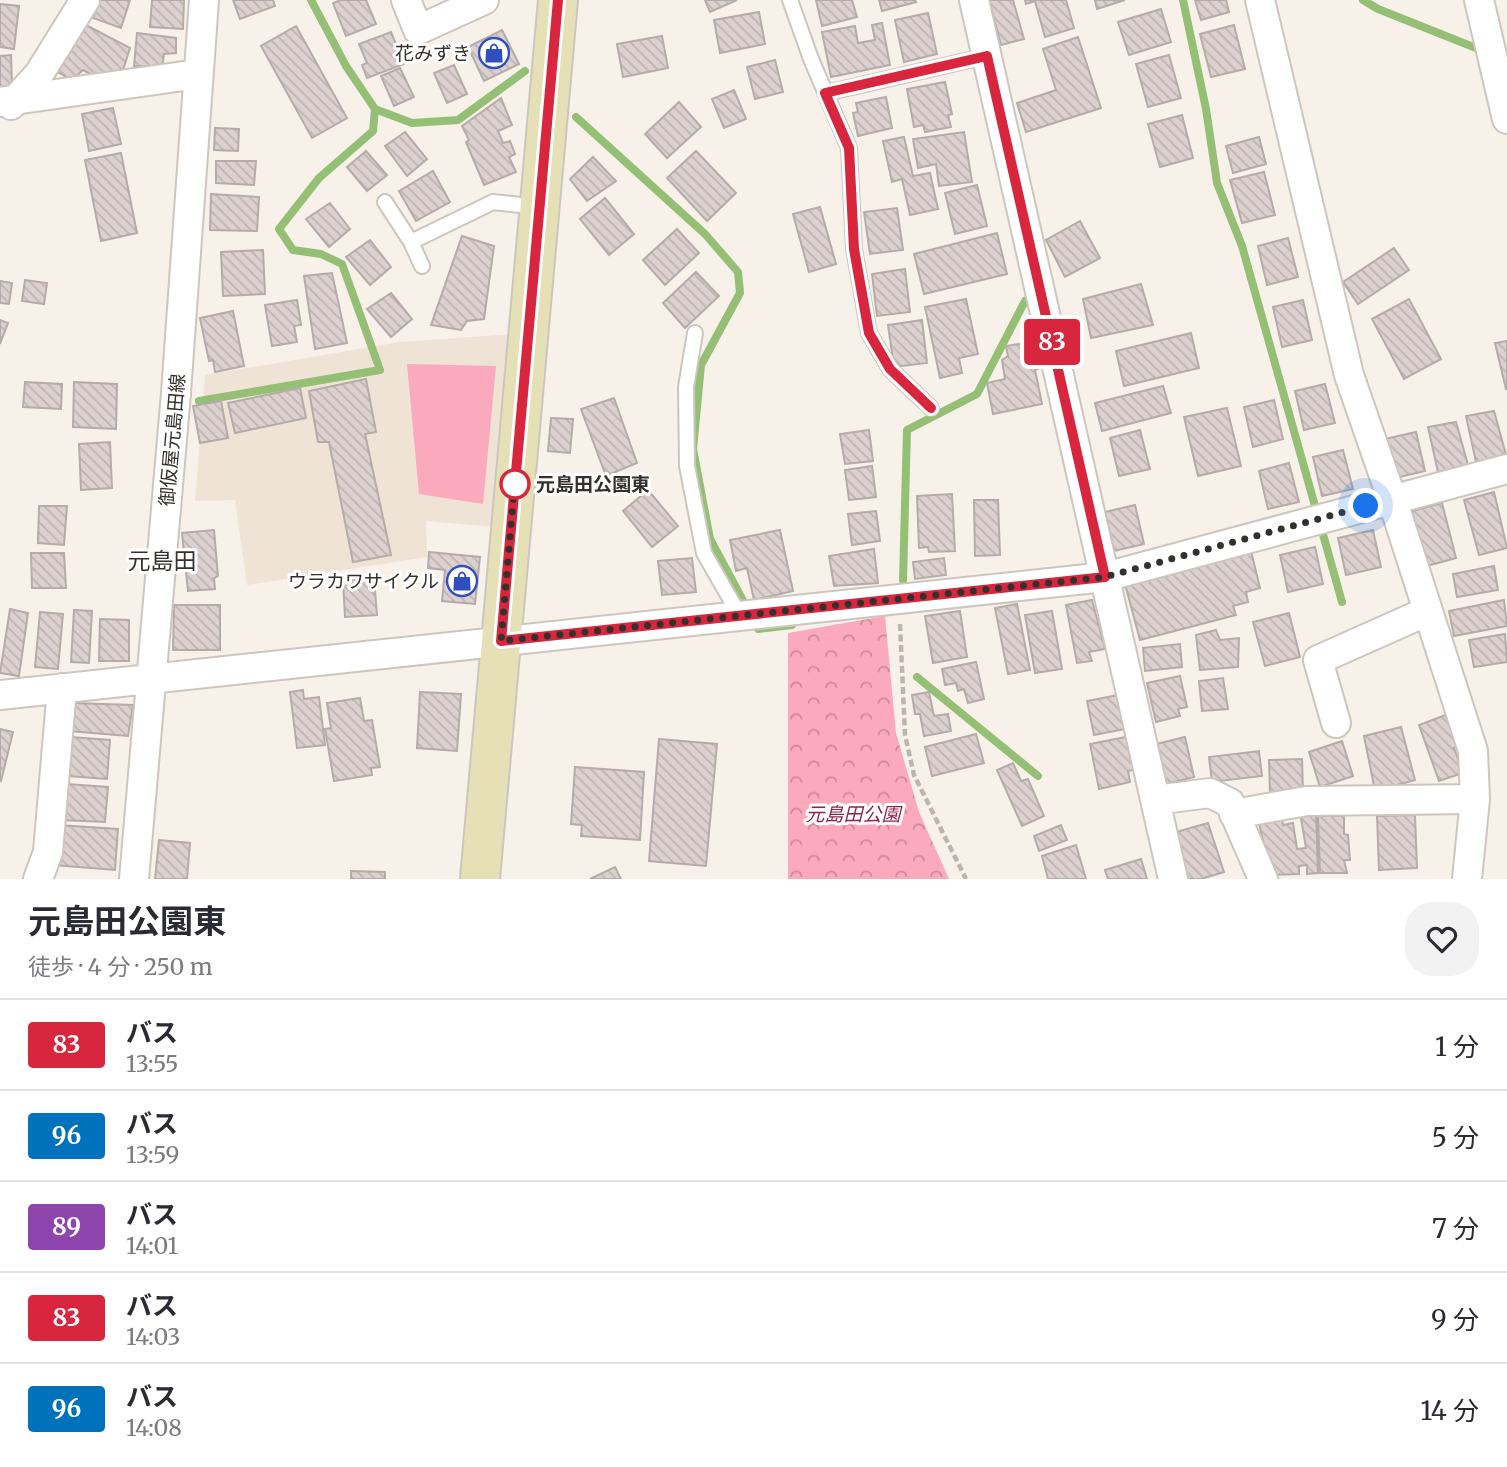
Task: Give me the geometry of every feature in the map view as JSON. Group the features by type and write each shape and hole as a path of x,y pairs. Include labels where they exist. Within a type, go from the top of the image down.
{"street":[{"path":"5,107 39,74 85,0"},
{"name":"御仮屋元島田線","path":"134,879 176,393 204,0"},
{"path":"406,0 418,30 484,0"},
{"path":"480,879 558,0"},
{"path":"974,0 1173,879"},
{"path":"1260,0 1349,374 1473,751 1475,799 1467,879"},
{"path":"1479,0 1507,119"},
{"path":"5,107 198,74"},
{"path":"0,695 1105,577 1507,469"},
{"path":"1336,723 1318,660 1428,611"},
{"path":"38,879 48,852 62,688"},
{"path":"1155,800 1210,793 1230,803 1263,879"},
{"path":"1234,814 1307,802 1475,799"}],"lane":[{"path":"790,0 849,148 854,249 869,333 890,369 931,408"},
{"path":"825,93 987,56"},
{"path":"385,202 411,242 422,266"},
{"path":"411,242 493,202 539,208"},
{"path":"695,333 686,387 687,466 704,553 740,616"}],"path":[{"path":"899,597 905,735 914,775 966,879"}],"shaded area":[{"path":"513,334 495,527 426,521 427,557 247,585 235,500 195,501 205,375 400,342"}],"green space":[{"path":"407,364 496,366 483,504 419,494"},
{"name":"元島田公園","path":"885,616 896,733 919,812 949,879 788,879 788,633"}],"building":[{"path":"99,0 130,0 121,28 93,18"},
{"path":"152,0 184,0 183,29 150,27"},
{"path":"233,0 273,0 275,6 240,19"},
{"path":"341,0 366,0 376,24 346,36 333,3"},
{"path":"705,0 737,0 710,12"},
{"path":"816,0 852,0 857,17 822,26"},
{"path":"879,0 915,0 916,2 882,11"},
{"path":"989,0 1013,0 1024,39 1001,45"},
{"path":"1025,0 1066,0 1074,28 1045,37 1035,1 1026,4"},
{"path":"1095,0 1125,0 1097,9"},
{"path":"1195,0 1226,0 1229,12 1201,20"},
{"path":"0,4 19,6 14,49 0,47"},
{"path":"1161,9 1171,42 1129,55 1118,22"},
{"path":"759,12 765,44 720,53 714,20"},
{"path":"928,13 937,54 904,62 895,20"},
{"path":"882,23 890,65 831,77 822,32 855,26 858,43 875,40 872,25"},
{"path":"84,24 130,48 122,73 96,77 83,70 72,80 52,69"},
{"path":"1234,25 1245,69 1211,77 1200,34"},
{"path":"296,26 347,118 312,138 261,46"},
{"path":"502,30 519,64 484,81 468,47"},
{"path":"391,32 404,64 367,78 362,65 367,63 359,44"},
{"path":"137,33 176,38 176,53 164,54 162,67 134,66"},
{"path":"662,36 668,68 623,77 617,44"},
{"path":"1078,37 1101,108 1026,132 1017,103 1056,90 1043,49"},
{"path":"11,55 12,88 0,87 0,56"},
{"path":"1169,55 1181,98 1148,107 1136,64"},
{"path":"775,60 783,92 755,99 747,67"},
{"path":"454,65 467,94 447,103 434,73"},
{"path":"400,68 414,97 394,106 381,76"},
{"path":"945,82 952,114 948,115 951,127 925,132 923,125 914,127 907,89"},
{"path":"734,90 746,119 724,128 712,99"},
{"path":"886,97 892,128 858,136 853,113 858,112 856,103"},
{"path":"501,98 512,125 498,131 503,143 510,141 515,154 509,157 516,172 484,185 462,126"},
{"path":"679,102 701,127 667,158 645,134"},
{"path":"113,108 121,144 89,151 82,114"},
{"path":"1182,115 1193,158 1160,167 1148,124"},
{"path":"215,128 239,129 238,151 214,150"},
{"path":"405,132 427,159 407,176 385,146"},
{"path":"964,132 972,182 939,186 936,164 918,168 913,139"},
{"path":"904,137 913,176 930,173 938,209 910,215 902,179 892,182 883,141"},
{"path":"1259,137 1266,164 1233,173 1226,146"},
{"path":"366,151 387,175 367,191 347,167"},
{"path":"696,151 736,193 707,221 667,178"},
{"path":"121,153 137,233 101,241 85,160"},
{"path":"593,157 616,181 587,201 570,179"},
{"path":"216,161 256,161 254,185 216,183"},
{"path":"433,171 450,202 416,221 399,191"},
{"path":"1264,172 1275,215 1242,223 1230,180"},
{"path":"977,185 987,226 955,234 945,193"},
{"path":"211,194 259,197 257,231 210,230"},
{"path":"605,198 634,234 609,255 580,219"},
{"path":"330,203 350,229 329,247 306,219"},
{"path":"820,207 836,264 809,272 793,214"},
{"path":"897,208 903,250 870,254 864,212"},
{"path":"1080,221 1100,258 1065,277 1046,240"},
{"path":"677,229 699,253 665,285 643,260"},
{"path":"997,233 1007,274 924,294 914,254"},
{"path":"462,236 494,246 484,319 467,321 461,330 431,325"},
{"path":"1288,238 1298,277 1267,285 1258,246"},
{"path":"370,240 391,267 370,285 346,257"},
{"path":"1394,248 1409,270 1358,304 1343,282"},
{"path":"263,250 265,294 223,296 221,252"},
{"path":"905,269 910,312 877,316 872,274"},
{"path":"696,272 719,296 685,328 663,303"},
{"path":"332,273 347,343 315,349 304,276"},
{"path":"25,280 47,283 44,304 22,301"},
{"path":"0,281 12,283 9,304 0,303"},
{"path":"1141,284 1153,325 1091,338 1083,299"},
{"path":"391,293 412,319 391,337 367,309"},
{"path":"966,299 978,354 959,358 962,373 940,378 925,307"},
{"path":"1409,299 1441,359 1404,379 1372,319"},
{"path":"297,300 301,325 294,326 297,342 272,346 265,305"},
{"path":"1303,300 1312,340 1282,347 1273,307"},
{"path":"233,311 244,366 215,372 213,360 209,361 200,318"},
{"path":"0,320 8,323 0,344"},
{"path":"922,320 927,363 894,367 888,325"},
{"path":"1191,333 1199,368 1124,386 1116,351"},
{"path":"1038,341 1042,367 1035,370 1042,404 993,414 987,383 1005,379 1002,360 1008,356 1006,346"},
{"path":"1507,341 1507,388 1506,389 1495,343"},
{"path":"366,379 376,432 365,434 391,555 353,562 329,442 318,442 309,391"},
{"path":"25,382 62,384 61,409 23,407"},
{"path":"74,382 117,384 116,429 73,427"},
{"path":"1325,384 1335,423 1304,430 1295,391"},
{"path":"1163,386 1171,413 1102,431 1095,403"},
{"path":"300,388 306,418 235,433 228,403"},
{"path":"614,398 637,463 606,476 581,409"},
{"path":"1274,400 1283,439 1253,447 1244,407"},
{"path":"221,401 228,438 200,443 193,406"},
{"path":"1227,408 1241,466 1198,476 1184,417"},
{"path":"1494,411 1506,455 1476,462 1466,416"},
{"path":"551,418 573,419 570,453 548,451"},
{"path":"1456,422 1468,465 1438,472 1428,427"},
{"path":"869,430 873,461 845,464 840,434"},
{"path":"1140,430 1150,469 1119,476 1110,438"},
{"path":"1416,432 1425,471 1395,478 1385,439"},
{"path":"110,442 112,488 81,490 79,444"},
{"path":"1343,450 1353,489 1322,496 1313,457"},
{"path":"1289,463 1299,502 1268,509 1259,471"},
{"path":"872,466 876,497 849,500 845,470"},
{"path":"648,490 678,526 652,547 623,511"},
{"path":"1494,492 1507,548 1479,555 1464,500"},
{"path":"952,494 955,551 929,552 928,547 919,548 917,496"},
{"path":"974,500 998,500 1000,555 975,556"},
{"path":"1442,503 1456,558 1427,566 1412,511"},
{"path":"1135,505 1144,544 1114,551 1105,512"},
{"path":"39,506 67,506 64,545 38,543"},
{"path":"876,511 880,541 852,545 848,514"},
{"path":"214,530 218,576 214,578 215,589 188,591 182,533"},
{"path":"780,530 793,591 754,600 747,568 736,571 730,540"},
{"path":"1373,530 1381,567 1346,575 1338,538"},
{"path":"1315,547 1323,584 1288,592 1280,555"},
{"path":"874,549 878,583 834,586 829,556"},
{"path":"1251,551 1260,588 1246,592 1248,602 1233,606 1236,615 1140,640 1125,584"},
{"path":"429,552 480,557 475,604 442,601 445,570 428,568"},
{"path":"31,553 64,553 66,588 32,588"},
{"path":"692,558 696,592 662,595 658,561"},
{"path":"944,558 946,575 915,579 913,562"},
{"path":"1494,566 1498,590 1457,597 1453,574"},
{"path":"374,578 377,615 345,617 343,581"},
{"path":"1092,600 1105,649 1089,652 1092,661 1077,663 1066,605"},
{"path":"1504,600 1507,626 1454,636 1449,611"},
{"path":"1017,604 1030,670 1008,674 995,608"},
{"path":"174,605 220,605 220,650 173,650"},
{"path":"10,609 28,613 19,676 0,673"},
{"path":"74,610 92,611 89,663 71,662"},
{"path":"960,611 967,657 933,663 925,616"},
{"path":"1052,611 1062,669 1035,673 1025,615"},
{"path":"40,612 63,614 58,669 35,667"},
{"path":"1289,613 1300,657 1265,666 1253,622"},
{"path":"100,619 129,620 129,661 99,661"},
{"path":"1216,630 1220,640 1239,638 1238,667 1200,670 1196,635"},
{"path":"1505,634 1507,662 1474,667 1469,640"},
{"path":"1180,644 1182,667 1145,671 1143,648"},
{"path":"976,662 984,699 968,703 964,689 958,691 956,683 945,685 942,669"},
{"path":"1180,676 1187,707 1178,709 1180,716 1156,722 1147,683"},
{"path":"1223,678 1228,709 1202,711 1199,681"},
{"path":"303,690 304,699 319,697 325,745 297,748 290,692"},
{"path":"420,692 461,694 457,751 417,748"},
{"path":"929,692 934,716 948,714 951,731 924,736 920,714 915,714 912,695"},
{"path":"1118,695 1125,729 1094,735 1087,701"},
{"path":"360,698 364,721 372,720 380,767 371,768 372,775 334,781 325,729 331,728 327,703"},
{"path":"73,703 133,705 128,736 69,731"},
{"path":"1448,714 1459,745 1454,748 1463,773 1439,781 1419,725"},
{"path":"1401,727 1415,780 1375,791 1364,736"},
{"path":"0,729 13,732 1,781 0,780"},
{"path":"976,734 984,763 932,776 925,747"},
{"path":"71,737 110,740 107,779 68,776"},
{"path":"1126,737 1133,770 1128,771 1130,782 1099,789 1090,744"},
{"path":"1185,737 1194,777 1166,784 1156,744"},
{"path":"659,739 717,744 706,866 649,861"},
{"path":"1342,741 1353,776 1320,787 1309,752"},
{"path":"1259,751 1262,776 1212,782 1209,757"},
{"path":"1302,759 1303,793 1270,793 1269,760"},
{"path":"1013,763 1021,781 1028,779 1044,816 1022,826 997,770"},
{"path":"575,767 644,772 640,840 581,836 582,825 571,824"},
{"path":"67,784 108,787 105,822 61,820"},
{"path":"1316,810 1318,873 1307,874 1307,865 1299,866 1299,874 1271,875 1258,819 1281,815 1283,825 1293,823 1297,849 1306,848 1300,812"},
{"path":"1415,815 1417,868 1379,870 1377,816"},
{"path":"1318,816 1344,816 1344,834 1348,835 1350,860 1344,860 1347,873 1320,873"},
{"path":"1208,823 1224,872 1201,879 1188,879 1173,833"},
{"path":"57,825 118,829 115,870 54,865"},
{"path":"1061,825 1067,840 1039,851 1034,836"},
{"path":"159,840 190,843 187,879 155,879"},
{"path":"1076,845 1086,879 1048,879 1042,856"},
{"path":"1141,859 1147,879 1108,879 1105,870"},
{"path":"615,867 621,879 590,879"},
{"path":"351,871 385,872 385,879 351,879"}],"waterway":[{"path":"311,0 346,66 375,109 412,123 458,120 525,71"},
{"path":"1183,0 1206,109 1217,183 1242,246 1342,602"},
{"path":"1363,0 1378,9 1476,48"},
{"path":"199,401 380,370 342,264 321,254 293,250 279,229 319,178 373,131 375,109"},
{"path":"576,117 705,234 738,272 740,293 701,365 693,449 710,539 748,610"},
{"path":"903,580 907,430 977,394 1025,301"},
{"path":"754,622 758,629 792,625"},
{"path":"917,677 1038,776"}],"bus line":[{"name":"83","path":"558,0 501,641 1105,577 987,56 825,93 849,148 854,249 869,333 890,369 931,408"}],"place":[{"name":"花みずき","path":"494,53"},
{"name":"元島田公園東","path":"515,484"},
{"name":"ウラカワサイクル","path":"462,581"}],"district":[{"name":"元島田","path":"162,560"}],"route":[{"path":"515,484 515,479 501,641 1105,577 1366,506"}]}
